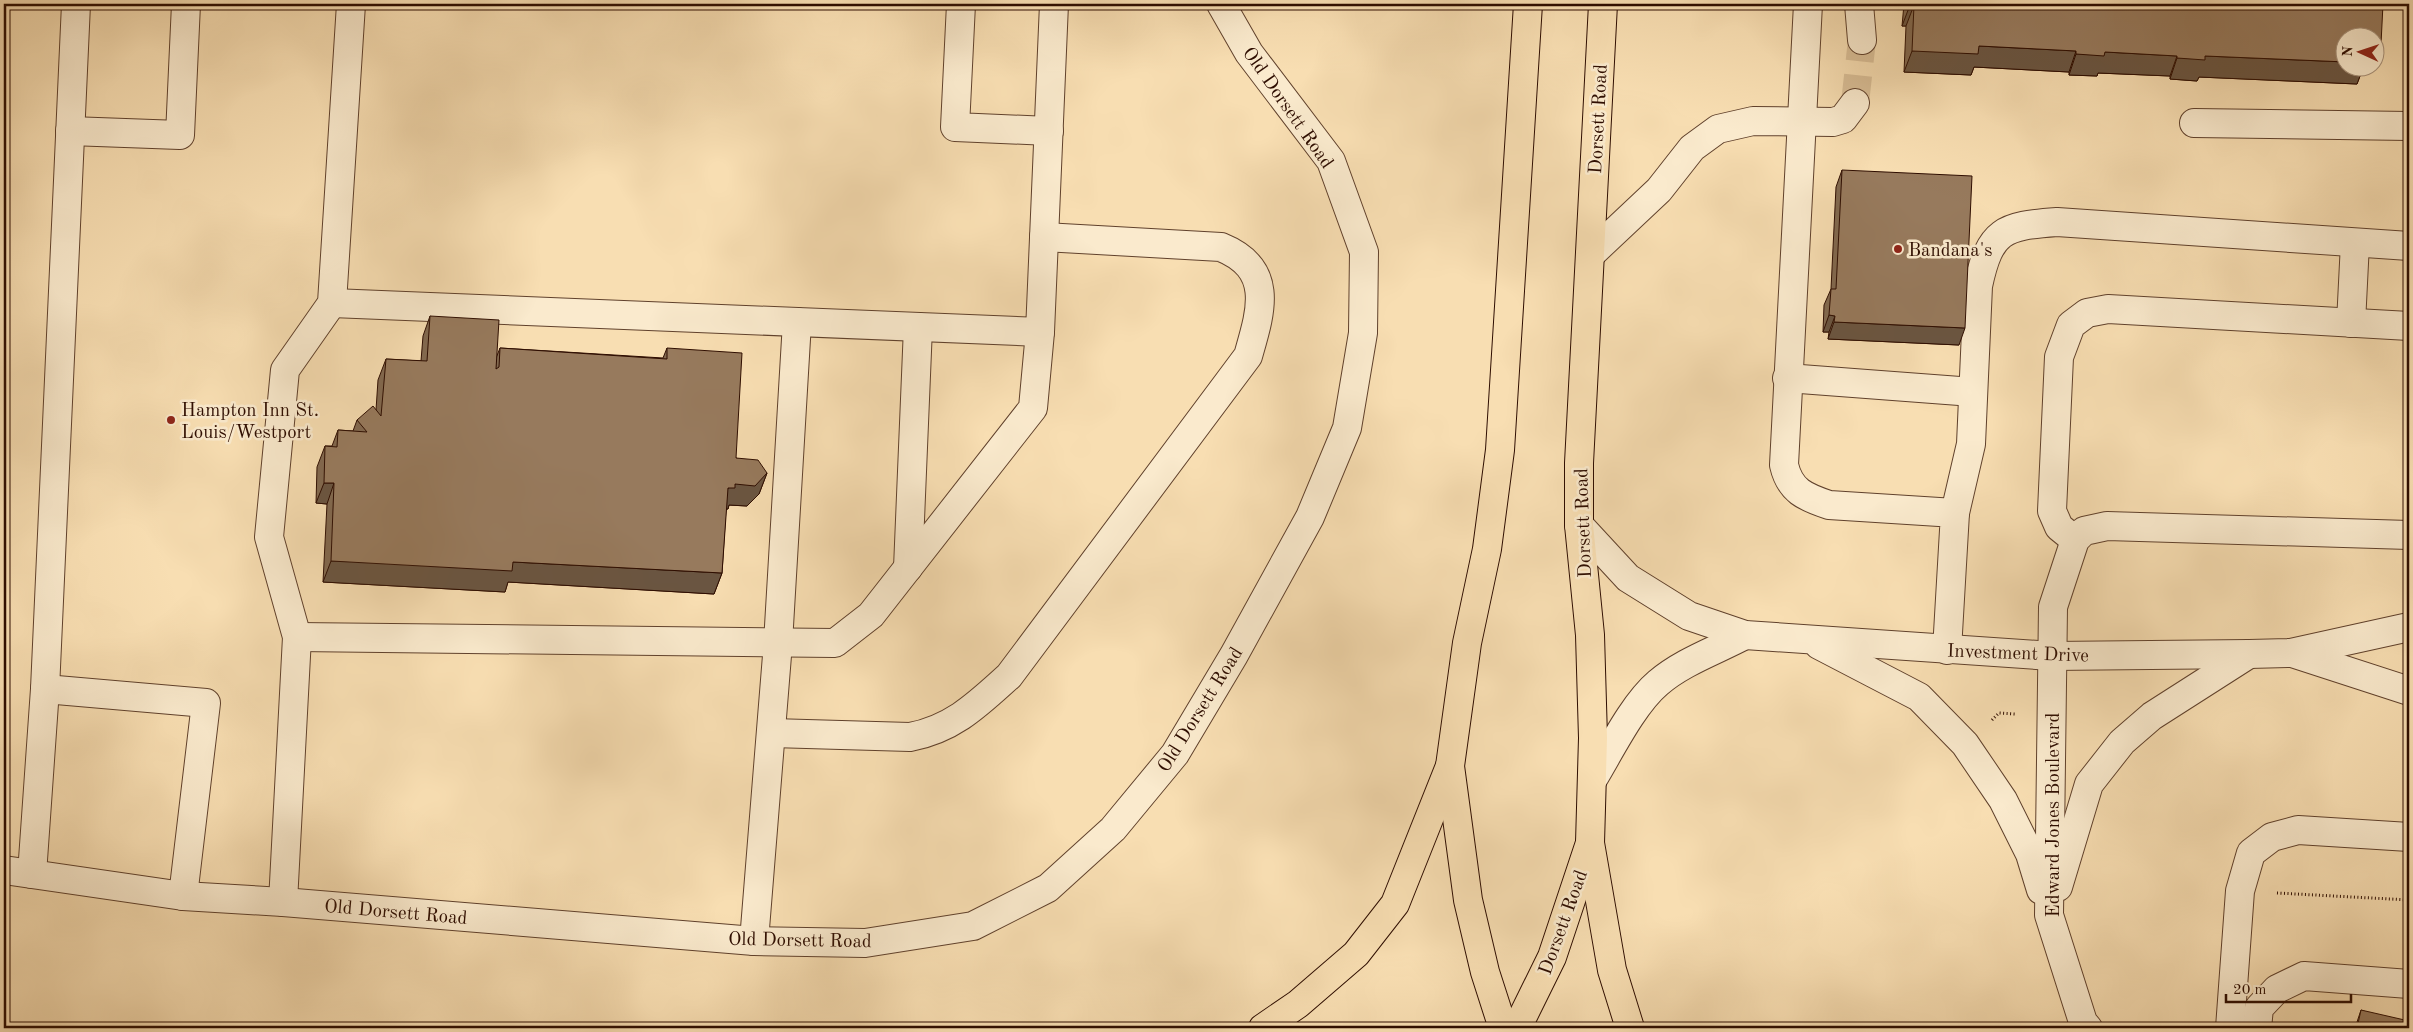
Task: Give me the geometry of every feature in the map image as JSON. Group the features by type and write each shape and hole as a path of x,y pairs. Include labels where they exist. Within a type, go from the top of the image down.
{"main road":[{"name":"Dorsett Road","path":"1517,1028 1552,958 1590,843 1593,779 1590,635 1579,525 1580,463 1603,5"},
{"path":"1263,1028 1298,1004 1356,954 1395,904 1450,766 1467,643 1487,549 1500,450 1526,7"},
{"path":"1450,766 1468,900 1485,972 1503,1028"},
{"path":"1590,843 1612,970 1630,1028"}],"street":[{"path":"32,874 45,689 76,4"},
{"path":"70,131 180,135 186,4"},
{"path":"283,902 297,636 269,537 285,370 332,303 351,4"},
{"path":"961,4 955,128 1049,131"},
{"path":"297,636 834,644 872,616 1033,408 1040,332 1054,4"},
{"name":"Old Dorsett Road","path":"4,870 183,896 283,902 754,941 865,943 973,926 1048,888 1113,829 1175,754 1234,655 1310,517 1346,428 1363,333 1364,252 1331,161 1249,53 1221,4"},
{"path":"1808,4 1787,378 1784,465 1788,480 1799,491 1815,501 1829,505 1955,513"},
{"path":"1859,4 1862,40"},
{"path":"1590,255 1659,190 1692,148 1718,129 1753,121 1833,122 1843,118 1855,103"},
{"path":"2194,123 2409,126"},
{"path":"1947,650 1955,513 1971,444 1978,286 1983,262 1995,239 2008,229 2025,224 2057,222 2409,246"},
{"path":"772,733 910,737 931,733 953,723 981,701 1009,676 1248,356 1258,323 1262,300 1259,282 1250,266 1236,253 1221,247 1044,237"},
{"path":"2351,323 2355,243"},
{"path":"332,303 1040,332"},
{"path":"2409,326 2108,309 2087,313 2071,325 2059,357 2052,511 2059,527 2075,540 2084,531 2107,526 2409,535"},
{"path":"754,941 772,733 796,322"},
{"path":"908,568 918,327"},
{"path":"1787,378 1973,392"},
{"name":"Investment Drive","path":"1579,525 1628,578 1689,616 1745,635 2052,656 2249,654 2291,653 2409,627"},
{"name":"Edward Jones Boulevard","path":"2075,540 2053,607 2049,916 2084,1022 2088,1028"},
{"path":"1593,779 1627,722 1657,684 1680,668 1745,635"},
{"path":"1808,639 1919,696 1965,744 2004,800 2030,854 2049,916"},
{"name":"Investment Drive","path":"2291,653 2409,691"},
{"path":"2049,916 2089,784 2122,742 2152,716 2249,654"},
{"path":"45,689 206,703 183,896"},
{"path":"2230,1028 2240,891 2251,853 2272,837 2298,830 2409,837"},
{"path":"2257,1028 2259,1008 2277,990 2304,976 2409,984"}],"path":[{"path":"1988,724 1999,713 2018,714"}],"building":[{"path":"2383,4 2382,28 2336,28 2336,62 2205,56 2205,60 2177,58 2177,56 2105,52 2104,56 2076,54 2076,51 1979,46 1978,54 1912,51 1914,5 1910,5"},
{"name":"Bandana's","path":"1842,170 1972,176 1965,328 1834,322 1835,316 1829,315 1831,289 1836,289"},
{"path":"430,316 499,320 496,369 499,367 500,348 667,359 667,348 742,353 736,458 758,460 767,473 755,486 735,484 735,488 728,488 722,573 513,562 512,571 331,561 334,483 324,483 325,446 337,447 338,430 367,432 357,420 373,406 381,416 386,359 427,361"},
{"path":"2361,1010 2409,1021 2409,1028 2357,1028"}],"tunnel":[{"path":"1855,103 1862,40"}],"place":[{"name":"Bandana's","path":"1898,249"},
{"name":"Hampton Inn St. Louis/Westport","path":"171,420"}]}
